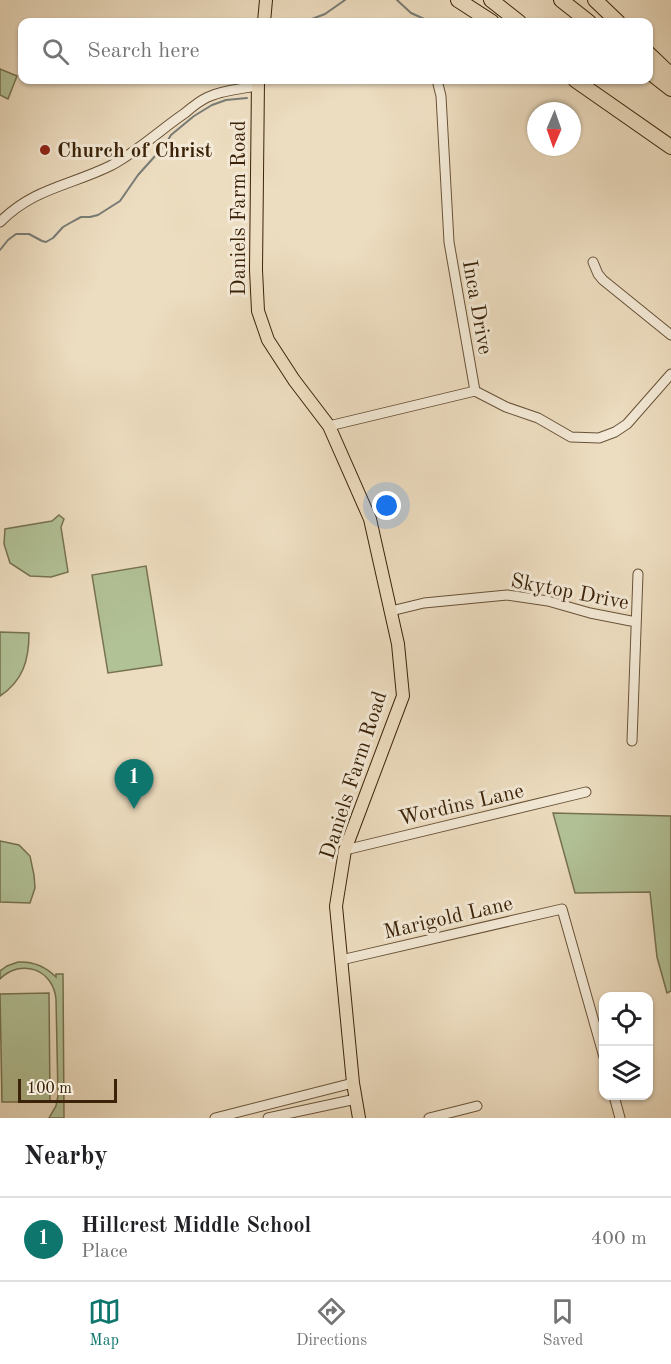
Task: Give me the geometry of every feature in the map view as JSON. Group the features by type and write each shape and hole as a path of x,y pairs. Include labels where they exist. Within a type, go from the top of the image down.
{"highway":[{"path":"458,0 486,18"},
{"path":"491,0 514,18"},
{"path":"561,0 584,18"},
{"path":"595,0 614,18"},
{"path":"653,58 671,75"},
{"path":"653,74 671,88"},
{"path":"581,84 671,146"},
{"path":"595,84 671,146"}],"main road":[{"path":"264,18 266,0"},
{"name":"Daniels Farm Road","path":"257,84 256,270 258,311 268,340 294,380 329,426 370,519 398,644 403,696 345,850 336,906 353,1083 359,1118"}],"street":[{"path":"0,222 28,199 46,190 90,175 124,158 205,98 253,84"},
{"name":"Inca Drive","path":"438,84 441,96 449,243 475,391"},
{"path":"593,262 603,280 671,335"},
{"path":"329,426 475,391 506,407 538,418 571,437 599,438 627,424 671,374"},
{"path":"632,741 638,574"},
{"name":"Skytop Drive","path":"391,610 424,603 507,595 539,599 590,613 636,622"},
{"name":"Wordins Lane","path":"345,850 586,792"},
{"name":"Marigold Lane","path":"341,960 562,909 600,1046"},
{"path":"215,1118 353,1083"},
{"path":"268,1118 356,1099"},
{"path":"615,1100 620,1118"},
{"path":"429,1118 477,1107"}],"green space":[{"path":"0,69 17,76 8,99 0,95"},
{"path":"59,515 64,519 61,527 68,572 51,577 30,576 10,563 4,544 5,529 52,521"},
{"path":"146,566 162,665 108,673 92,575"},
{"path":"0,632 29,633 28,652 23,669 14,684 0,696"},
{"path":"553,813 671,816 671,991 667,993 657,957 650,892 575,893"},
{"path":"0,841 19,845 30,856 35,888 30,903 0,902"},
{"path":"18,962 38,965 56,977 56,974 63,974 64,1118 49,1118 56,1106 58,1096 54,989 42,974 26,968 17,969 0,979 0,971"},
{"path":"49,993 50,1102 2,1102 0,994"}],"waterway":[{"path":"314,18 325,14 345,0"},
{"path":"397,0 411,13 422,18"},
{"path":"0,250 16,234 29,234 46,242 63,227 81,217 98,215 120,201 171,135 194,116 226,100 247,98"}],"place":[{"name":"Church of Christ","path":"45,150"},
{"name":"Hillcrest Middle School","path":"134,809"}]}
